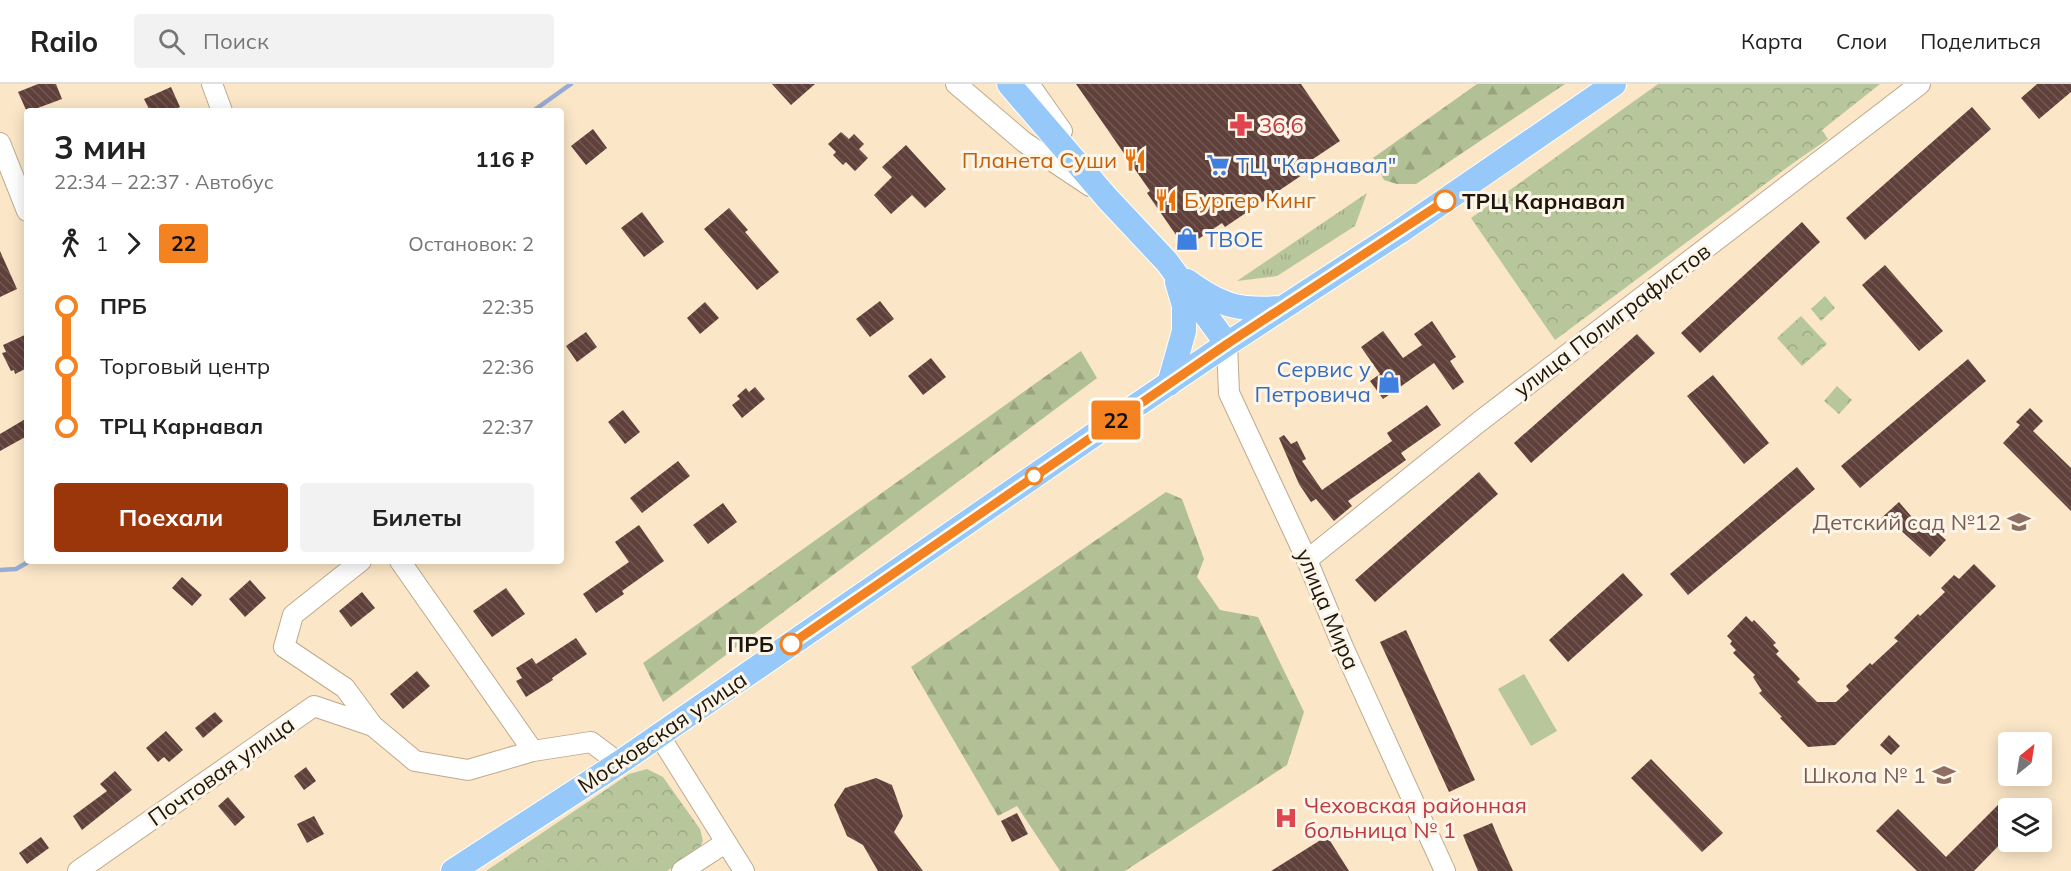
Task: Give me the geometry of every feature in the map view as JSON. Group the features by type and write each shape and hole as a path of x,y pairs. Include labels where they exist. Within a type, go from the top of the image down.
{"main road":[{"path":"1009,84 1173,272 1227,344"},
{"name":"Московская улица","path":"453,871 619,763 1227,344 1399,232 1614,84"},
{"path":"1173,272 1204,293 1227,304 1253,310 1283,307"},
{"path":"1169,384 1184,331 1185,306 1173,272"}],"street":[{"path":"212,84 221,108"},
{"path":"956,84 1024,142 1107,198"},
{"path":"1029,84 1107,198"},
{"name":"улица Полиграфистов","path":"1308,560 1479,422 1920,84"},
{"path":"0,143 24,204"},
{"name":"улица Мира","path":"1227,344 1228,393 1308,560 1343,647 1445,871"},
{"name":"Почтовая улица","path":"357,564 293,615 284,647 345,688 374,726 415,761 468,770 533,751 591,742 619,763"},
{"path":"402,564 533,751"},
{"name":"Почтовая улица","path":"78,871 314,706 374,726"},
{"path":"658,735 744,871"},
{"path":"682,871 725,843"}],"green space":[{"path":"1477,84 1565,84 1416,184 1397,184 1384,180 1373,158"},
{"path":"1658,84 1880,84 1822,130 1828,139 1555,340 1471,218"},
{"path":"1367,193 1355,226 1277,276 1237,281"},
{"path":"1825,296 1835,308 1821,321 1811,309"},
{"path":"1801,316 1827,344 1802,366 1777,338"},
{"path":"1081,351 1097,378 663,702 643,663"},
{"path":"1837,386 1852,400 1839,414 1824,401"},
{"path":"1166,492 1182,499 1204,559 1197,577 1220,610 1258,617 1304,712 1287,765 1125,871 1060,871 1017,806 998,816 911,667"},
{"path":"1524,674 1557,731 1531,746 1498,689"},
{"path":"647,769 663,777 700,829 703,841 698,851 667,871 486,871 629,774"}],"building":[{"path":"38,84 56,84 62,99 38,108 25,108 18,92"},
{"path":"772,84 815,84 791,105"},
{"name":"ТЦ \"Карнавал\"","path":"1076,84 1301,84 1340,141 1304,165 1308,171 1225,227 1222,223 1185,248 1147,193 1150,191"},
{"path":"2037,84 2071,84 2071,92 2039,119 2021,98"},
{"path":"171,87 180,107 148,108 144,99"},
{"path":"1972,107 1991,129 1865,240 1846,218"},
{"path":"593,129 607,148 586,165 571,146"},
{"path":"841,132 849,139 854,134 864,144 859,149 868,158 855,171 846,162 843,165 833,155 836,152 828,144"},
{"path":"906,145 946,189 925,208 912,195 891,214 874,195 892,177 882,167"},
{"path":"729,208 748,230 745,232 779,272 757,290 704,229"},
{"path":"642,212 664,242 644,257 621,228"},
{"path":"1802,222 1820,242 1700,353 1681,333"},
{"path":"0,251 17,289 0,297"},
{"path":"1885,265 1943,331 1919,351 1862,285"},
{"path":"880,301 894,319 870,337 856,319"},
{"path":"705,302 719,318 700,334 687,318"},
{"path":"1432,321 1456,357 1450,361 1464,382 1453,390 1434,363 1383,399 1370,381 1380,374 1361,347 1383,331 1403,358 1422,345 1414,334"},
{"path":"586,332 597,347 577,362 566,346"},
{"path":"1637,334 1655,353 1531,463 1514,443"},
{"path":"24,335 24,370 15,374 14,370 11,371 2,353 6,352 3,345"},
{"path":"931,358 946,377 923,395 908,376"},
{"path":"1968,359 1986,381 1860,488 1841,466"},
{"path":"1713,375 1769,443 1744,464 1687,396"},
{"path":"755,387 765,399 742,418 732,405 740,399 737,396 746,388 749,392"},
{"path":"1427,405 1441,425 1401,453 1406,460 1348,501 1352,506 1334,521 1316,499 1311,502 1299,484 1279,438 1284,435 1291,444 1297,441 1306,459 1302,461 1322,490 1392,441 1387,433"},
{"path":"2030,408 2043,421 2033,431 2071,468 2071,511 2003,443 2020,425 2016,422"},
{"path":"623,410 640,432 625,444 608,422"},
{"path":"24,420 24,438 0,451 0,434"},
{"path":"678,461 690,476 642,513 630,498"},
{"path":"1797,467 1815,489 1688,595 1670,574"},
{"path":"1479,472 1498,494 1375,602 1355,580"},
{"path":"1899,502 1923,530 1928,524 1946,540 1930,557 1896,526 1888,533 1878,521"},
{"path":"723,503 737,522 708,544 693,525"},
{"path":"639,525 664,561 622,591 624,594 596,613 583,594 629,562 615,542"},
{"path":"1974,564 1996,586 1835,745 1808,747 1759,693 1762,691 1753,677 1755,675 1733,653 1736,650 1730,644 1732,641 1727,636 1746,616 1752,622 1754,620 1776,643 1773,645 1779,651 1776,654 1800,679 1797,682 1817,702 1836,702 1849,690 1846,686 1898,641 1894,638 1945,592 1941,588 1954,575 1959,579"},
{"path":"1623,573 1643,595 1568,662 1549,640"},
{"path":"182,577 202,595 192,606 172,588"},
{"path":"250,580 266,598 245,617 229,599"},
{"path":"506,588 525,614 492,637 473,611"},
{"path":"362,592 375,608 351,627 339,611"},
{"path":"1406,630 1475,780 1449,792 1380,642"},
{"path":"576,638 587,654 526,697 516,681 522,678 516,668 532,658 536,664"},
{"path":"417,671 430,686 403,709 390,694"},
{"path":"215,712 223,721 203,738 195,728"},
{"path":"166,731 183,750 169,762 164,757 158,762 146,748"},
{"path":"1889,735 1900,746 1891,755 1880,745"},
{"path":"1651,759 1723,833 1702,852 1631,778"},
{"path":"306,767 316,781 304,790 294,776"},
{"path":"115,771 132,790 82,830 73,816 107,791 100,784"},
{"path":"876,778 892,785 903,816 894,832 923,871 878,871 863,845 847,836 834,805 845,788"},
{"path":"228,797 245,817 235,826 218,806"},
{"path":"1998,805 1998,846 1974,871 1917,871 1876,831 1898,809 1946,857"},
{"path":"1017,813 1028,834 1012,842 1001,821"},
{"path":"314,816 324,834 307,843 297,824"},
{"path":"1492,823 1513,871 1478,871 1463,835"},
{"path":"1327,836 1349,871 1271,871"},
{"path":"41,837 49,848 27,864 19,853"}],"waterway":[{"path":"537,108 571,84"},
{"path":"0,570 16,569 25,564"}],"bus line":[{"name":"22","path":"791,644 1227,344 1445,201"}],"place":[{"name":"36,6","path":"1241,125"},
{"name":"Планета Суши","path":"1135,160"},
{"name":"ТЦ \"Карнавал\"","path":"1218,165"},
{"name":"Бургер Кинг","path":"1166,200"},
{"name":"ТРЦ Карнавал","path":"1445,201"},
{"name":"ТВОЕ","path":"1187,239"},
{"name":"Сервис у Петровича","path":"1389,382"},
{"name":"Детский сад №12","path":"2019,522"},
{"name":"ПРБ","path":"791,644"},
{"name":"Школа № 1","path":"1944,775"},
{"name":"Чеховская районная больница № 1","path":"1286,818"}]}
